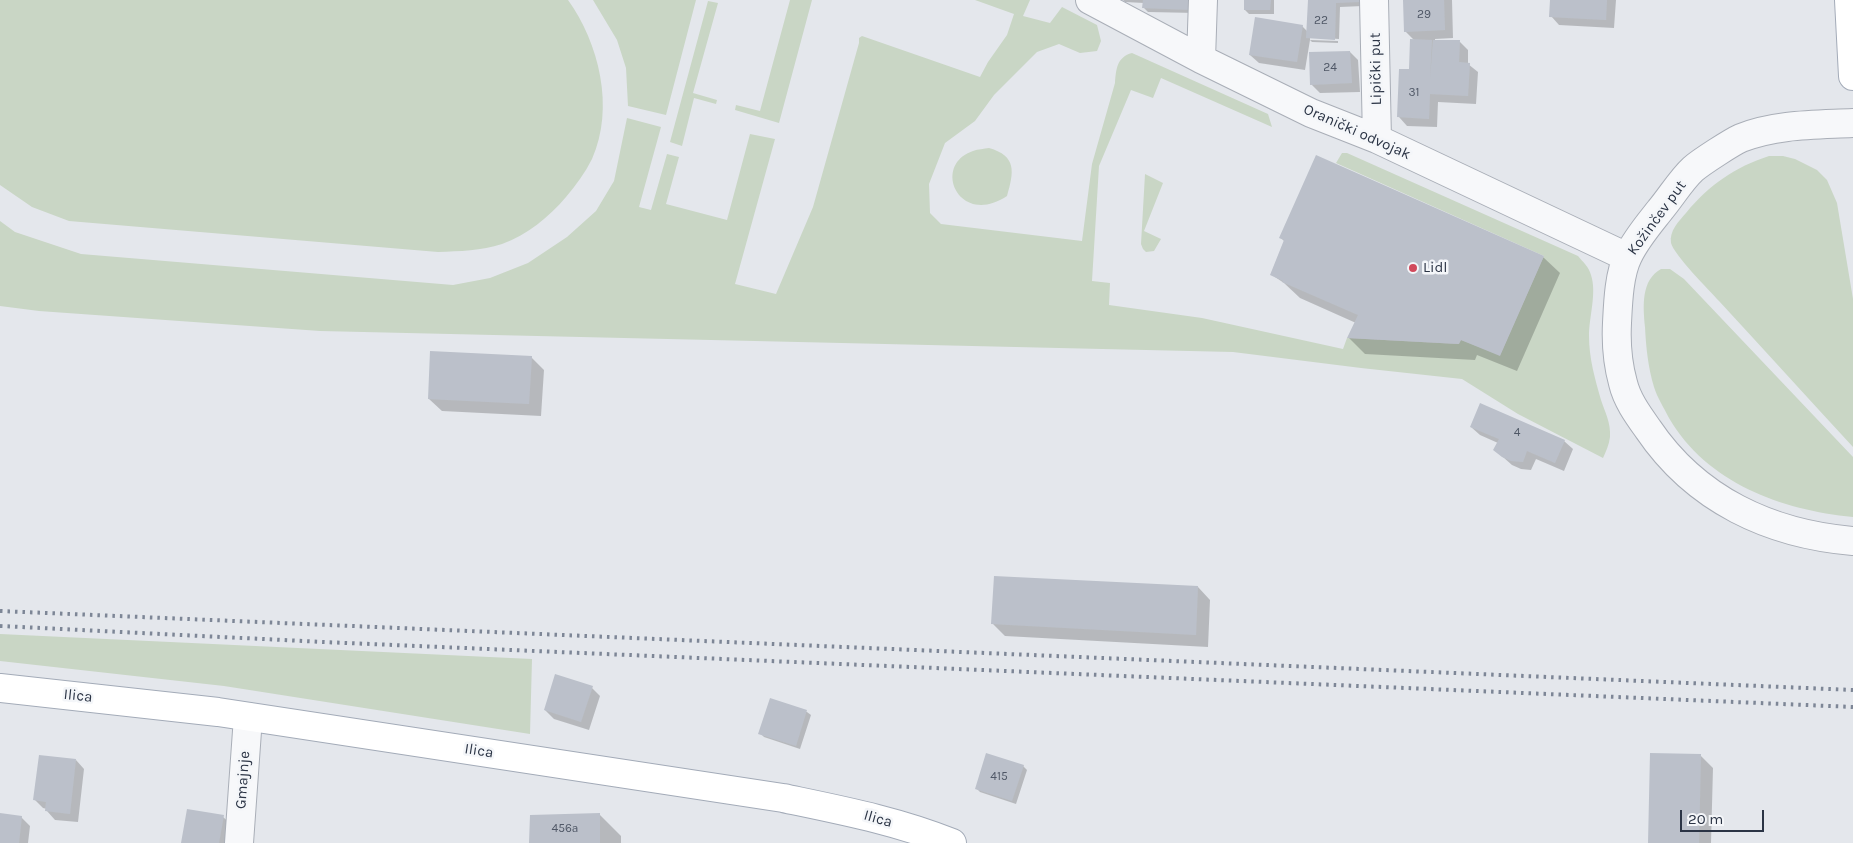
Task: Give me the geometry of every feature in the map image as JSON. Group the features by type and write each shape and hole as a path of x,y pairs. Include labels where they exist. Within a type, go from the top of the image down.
{"main road":[{"path":"1848,0 1853,76"},
{"name":"Ilica","path":"0,688 248,716 783,798 858,814 929,834 952,843"}],"street":[{"name":"Oranički odvojak","path":"1090,0 1201,59 1311,113 1378,138 1411,156 1627,257"},
{"path":"1201,59 1203,0"},
{"name":"Lipički put","path":"1374,0 1378,138"},
{"name":"Kožinčev put","path":"1853,123 1771,129 1740,139 1693,169 1644,231 1627,257 1618,295 1617,335 1621,376 1630,401 1652,435 1670,457 1699,485 1729,506 1781,528 1804,534 1853,541"},
{"name":"Gmajnje","path":"239,843 248,716"}],"green space":[{"path":"0,0 568,0 588,36 600,76 603,98 599,139 592,159 583,174 552,212 520,236 502,244 478,249 438,252 69,221 32,207 0,185"},
{"path":"593,0 696,0 666,115 628,106 626,68 617,40"},
{"path":"790,0 812,0 779,123 735,110 736,105 760,111"},
{"path":"975,0 1030,0 1023,16 1050,23 1062,7 1097,25 1101,41 1097,51 1080,53 1059,44 1037,52 994,95 975,121 945,143 929,184 930,213 941,224 1082,241 1092,164 1115,83 1118,64 1123,57 1132,53 1268,114 1272,127 1161,78 1153,98 1131,90 1099,166 1092,281 1110,283 1109,305 1202,318 1343,349 1347,338 1458,344 1461,340 1500,355 1544,256 1336,163 1342,153 1347,153 1578,256 1584,263 1590,272 1593,282 1589,329 1591,360 1609,422 1610,432 1609,443 1603,458 1518,414 1462,379 1233,352 320,331 39,311 0,306 0,221 15,232 81,254 453,285 490,278 528,263 567,237 596,211 614,181 627,118 661,127 639,207 651,210 667,154 679,157 666,204 727,220 750,134 775,139 735,284 776,294 813,207 859,38 862,36 980,77 1007,35 1014,14"},
{"path":"708,1 718,3 693,93 717,100 716,104 694,98 682,146 670,142"},
{"path":"989,148 998,151 1009,160 1012,172 1007,196 990,204 976,204 964,200 956,191 953,180 954,168 960,158 973,151"},
{"path":"1769,156 1783,156 1795,159 1817,170 1827,180 1837,203 1853,299 1853,447 1692,272 1678,256 1671,243 1672,234 1680,219 1713,186 1734,171"},
{"path":"1145,174 1163,183 1144,231 1161,239 1154,251 1146,252 1141,244"},
{"path":"1661,269 1670,269 1684,279 1853,457 1853,517 1799,508 1773,500 1748,489 1725,476 1704,460 1685,441 1669,418 1657,395 1648,357 1644,311 1645,294 1650,280"},
{"path":"0,634 532,659 530,734 224,686 0,661"}],"building":[{"path":"1143,0 1193,0 1192,10 1142,8"},
{"path":"1244,0 1271,0 1270,10 1244,10"},
{"path":"1308,0 1359,0 1359,2 1336,3 1335,40 1306,38"},
{"path":"1403,0 1444,0 1445,30 1404,32"},
{"path":"1550,0 1607,0 1606,20 1549,17"},
{"path":"1255,17 1303,25 1297,62 1249,55"},
{"path":"1410,39 1432,40 1430,80 1433,40 1460,40 1459,62 1470,63 1468,96 1430,94 1429,119 1397,117 1399,69 1409,69"},
{"path":"1350,51 1352,83 1310,85 1309,52"},
{"name":"Lidl","path":"1316,155 1544,256 1500,356 1461,340 1459,344 1347,338 1358,315 1270,275 1284,240 1279,238"},
{"path":"430,351 532,356 529,404 428,399"},
{"path":"1480,403 1565,440 1555,463 1527,451 1523,462 1511,461 1493,450 1499,439 1470,427"},
{"path":"994,576 1198,586 1196,635 991,624"},
{"path":"555,674 593,686 581,722 544,710"},
{"path":"770,698 807,710 796,746 758,734"},
{"path":"986,753 1024,765 1012,801 975,789"},
{"path":"1650,753 1701,754 1699,843 1648,843"},
{"path":"39,755 76,759 70,814 45,811 46,802 33,800"},
{"path":"187,809 224,815 219,843 181,843"},
{"path":"0,813 22,816 19,843 0,843"},
{"path":"600,813 600,843 529,843 530,815"}],"railway":[{"path":"0,611 1853,690"},
{"path":"0,626 323,642 1853,707"}],"place":[{"name":"Lidl","path":"1413,268"}]}
